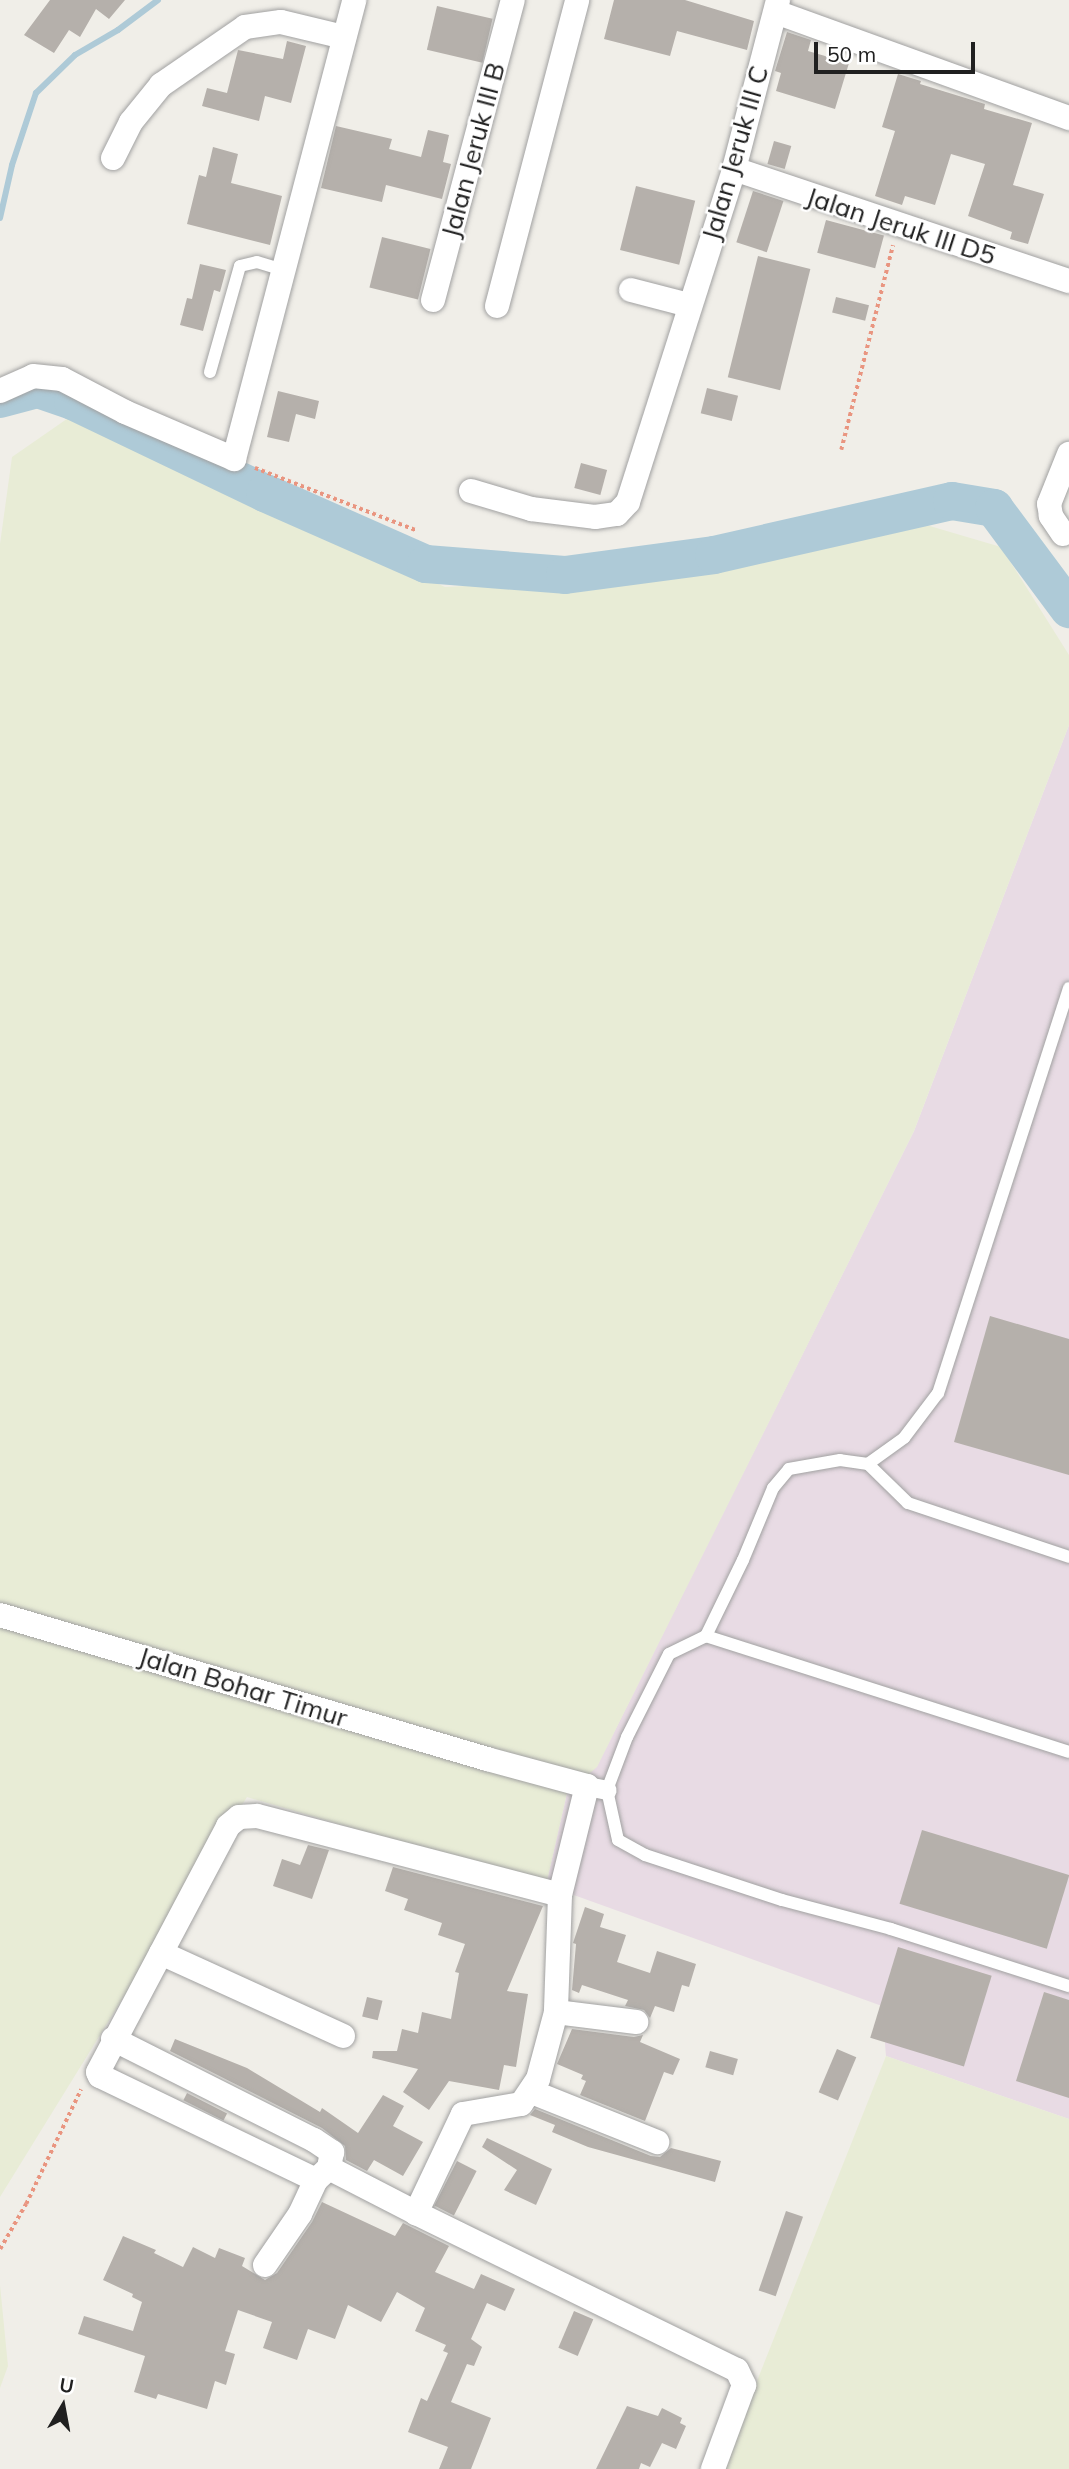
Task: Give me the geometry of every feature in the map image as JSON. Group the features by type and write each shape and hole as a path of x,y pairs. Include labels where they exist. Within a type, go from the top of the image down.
{"street":[{"path":"0,391 33,376 62,379 125,412 234,459 286,271 354,0"},
{"name":"Jalan Jeruk III B","path":"433,300 513,0"},
{"path":"497,306 577,0"},
{"path":"777,6 1069,118"},
{"name":"Jalan Jeruk III C","path":"471,491 531,509 579,516 610,517 621,511 631,494 734,169 777,6"},
{"path":"113,158 131,122 160,85 245,27 281,22 344,37"},
{"name":"Jalan Jeruk III D5","path":"734,169 1069,281"},
{"path":"631,290 689,305"},
{"path":"1063,534 1051,516 1049,504 1069,454"},
{"name":"Jalan Bohar Timur","path":"0,1615 487,1759 597,1788"},
{"path":"415,2213 463,2114 471,2110 517,2106 532,2092 556,2012 560,1895 597,1788"},
{"path":"560,1895 247,1815 235,1818 228,1826 98,2069 100,2076 415,2213 737,2370 744,2385 713,2469"},
{"path":"161,1953 343,2036"},
{"path":"556,2012 636,2022"},
{"path":"113,2039 314,2140 332,2152 300,2214 265,2265"},
{"path":"532,2092 657,2142"}],"lane":[{"path":"210,372 240,266 257,262 286,271"},
{"path":"868,1464 904,1438 937,1393 1066,990 1069,988"},
{"path":"1069,1557 908,1503 868,1464 839,1460 789,1469 773,1488 743,1560 706,1636 669,1654 627,1737 597,1788 618,1840 645,1855 782,1900 891,1929 1069,1986"},
{"path":"706,1636 1069,1752"}],"path":[{"path":"841,450 898,225"},
{"path":"234,459 416,530"},
{"path":"0,2249 32,2193 77,2096 98,2069"}],"shaded area":[{"path":"1069,725 1069,2119 886,2056 882,2006 546,1885 567,1793 597,1766 914,1131"}],"green space":[{"path":"74,414 445,587 679,575 906,519 1001,547 1069,655 1069,725 914,1131 597,1767 567,1793 546,1885 247,1797 0,2197 0,544 12,457"},
{"path":"886,2056 1069,2119 1069,2469 722,2469"},
{"path":"0,2285 8,2366 0,2388"}],"building":[{"path":"50,0 125,0 109,19 96,9 80,37 69,30 54,53 24,35"},
{"path":"614,0 685,0 754,21 747,50 677,31 670,56 604,39"},
{"path":"437,6 493,19 482,63 427,50"},
{"path":"787,32 811,40 808,51 849,63 835,109 776,91 781,73 775,71"},
{"path":"287,41 306,46 291,103 265,96 259,121 202,106 207,88 227,93 238,50 283,59"},
{"path":"898,74 921,81 920,84 985,104 984,109 1032,123 1013,185 1044,194 1028,244 1010,239 1012,232 968,216 985,164 951,154 935,205 905,196 902,205 875,196 895,131 882,127"},
{"path":"336,126 392,139 389,149 421,157 428,130 449,135 443,162 451,164 442,199 386,185 382,202 321,188"},
{"path":"774,141 791,146 785,169 767,164"},
{"path":"213,147 238,154 231,183 282,196 270,245 187,224 199,175 206,177"},
{"path":"636,186 695,201 679,265 620,250"},
{"path":"753,191 783,201 767,252 736,242"},
{"path":"826,220 884,236 875,268 817,253"},
{"path":"382,237 431,249 418,300 369,287"},
{"path":"758,256 810,269 780,390 728,377"},
{"path":"200,264 226,270 220,292 214,290 203,331 180,325 187,298 192,299"},
{"path":"836,297 869,305 865,321 832,313"},
{"path":"707,388 738,396 732,421 701,413"},
{"path":"278,391 319,401 315,419 296,414 289,442 267,437"},
{"path":"581,463 607,470 600,495 574,488"},
{"path":"990,1316 1069,1339 1069,1475 954,1442"},
{"path":"922,1830 1069,1875 1047,1949 899,1904"},
{"path":"308,1845 329,1850 312,1899 273,1886 282,1859 300,1865"},
{"path":"393,1867 543,1906 507,1991 528,1994 516,2067 504,2065 499,2090 449,2081 429,2110 403,2092 418,2069 372,2058 373,2051 397,2051 402,2029 418,2033 422,2012 451,2019 459,1973 455,1972 465,1944 438,1935 442,1923 404,1910 408,1899 385,1891"},
{"path":"585,1907 604,1914 600,1927 626,1935 617,1962 650,1973 657,1951 696,1964 689,1987 682,1985 674,2012 655,2006 650,2018 644,2010 625,2006 628,2000 582,1985 579,1993 572,1990 576,1944 573,1943"},
{"path":"898,1947 992,1976 964,2067 870,2038"},
{"path":"1044,1992 1069,2000 1069,2098 1016,2081"},
{"path":"367,1997 383,2001 378,2020 362,2016"},
{"path":"572,2029 634,2037 643,2035 640,2042 680,2059 673,2075 664,2072 645,2121 580,2095 586,2081 581,2079 583,2075 557,2064"},
{"path":"175,2039 247,2068 320,2112 322,2108 358,2133 383,2095 404,2106 393,2126 423,2142 403,2176 374,2160 367,2171 346,2160 345,2146 322,2128 170,2051"},
{"path":"837,2049 856,2057 838,2100 819,2092"},
{"path":"710,2051 738,2059 733,2075 705,2067"},
{"path":"187,2093 227,2113 223,2121 183,2100"},
{"path":"535,2109 651,2156 660,2157 671,2148 721,2161 715,2182 588,2147 552,2132 555,2125 530,2115"},
{"path":"487,2138 552,2169 536,2205 504,2190 517,2170 482,2147"},
{"path":"457,2161 477,2171 454,2216 434,2206"},
{"path":"322,2202 395,2236 403,2223 449,2246 435,2272 474,2289 481,2274 515,2289 505,2311 487,2303 471,2339 482,2347 474,2366 467,2364 451,2402 491,2418 471,2469 439,2469 448,2447 408,2432 421,2398 427,2401 448,2353 443,2351 446,2345 415,2331 425,2308 397,2292 381,2322 348,2305 335,2339 308,2329 297,2360 263,2348 272,2322 238,2310 225,2351 235,2354 226,2385 215,2381 207,2409 158,2394 156,2399 134,2392 145,2356 78,2334 84,2316 133,2331 142,2302 132,2297 133,2294 103,2280 123,2236 156,2250 154,2253 183,2267 193,2247 215,2258 219,2248 245,2258 242,2266 265,2280 277,2273 312,2222"},
{"path":"786,2211 803,2217 776,2296 759,2290"},
{"path":"574,2311 593,2319 578,2356 558,2348"},
{"path":"627,2406 658,2416 662,2408 682,2418 680,2423 686,2426 676,2449 662,2443 650,2467 641,2463 639,2469 596,2469"}],"waterway":[{"path":"0,218 12,165 36,93 75,55 118,30 158,0"},
{"path":"0,399 38,389 73,401 265,493 426,564 565,575 714,555 952,501 994,508 1069,609"}]}
